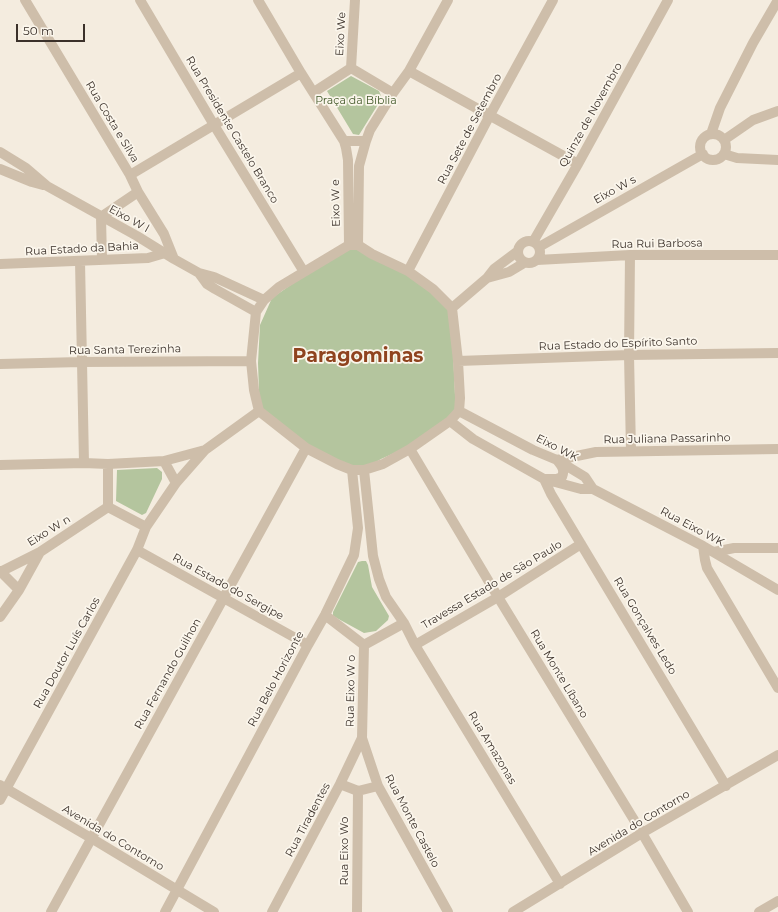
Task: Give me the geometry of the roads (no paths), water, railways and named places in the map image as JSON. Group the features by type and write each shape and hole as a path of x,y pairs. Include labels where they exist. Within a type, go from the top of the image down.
{"street":[{"name":"Rua Costa e Silva","path":"25,0 164,234 174,259"},
{"name":"Rua Presidente Castelo Branco","path":"140,0 304,272"},
{"name":"Eixo W e","path":"258,0 344,141 348,160 354,245"},
{"name":"Eixo We","path":"351,68 355,0"},
{"name":"Eixo W e","path":"354,245 359,166 370,130 409,71 448,0"},
{"name":"Rua Sete de Setembro","path":"408,271 490,115 553,0"},
{"name":"Quinze de Novembro","path":"536,244 668,0"},
{"path":"711,134 720,108 753,43 778,0"},
{"path":"314,92 351,68 393,94"},
{"path":"409,71 578,164"},
{"path":"130,176 302,73"},
{"path":"724,140 753,120 778,111"},
{"path":"716,134 724,140 726,149 721,158 711,160 706,158 701,150 701,145 706,136 716,134"},
{"path":"344,141 366,141"},
{"path":"0,164 1,151"},
{"name":"Eixo W l","path":"1,151 26,168 47,186 137,236 174,259 199,273 214,277 264,300"},
{"name":"Eixo W s","path":"452,308 487,278 494,269 518,251 521,245 526,242 536,244 703,154"},
{"path":"724,154 738,158 778,160"},
{"name":"Eixo W l","path":"0,169 32,182 47,186"},
{"path":"102,260 101,217 138,192"},
{"path":"536,244 540,251 540,256 537,260"},
{"path":"354,245 408,271 433,289 452,308 458,361 460,398 459,411 450,421 410,449 383,464 364,470 352,470 306,448 259,411 254,390 251,361 256,312 264,300 279,287 354,245"},
{"path":"518,251 519,258 524,263"},
{"name":"Rua Estado da Bahia","path":"0,264 148,258 165,253"},
{"path":"630,255 629,355 631,451"},
{"name":"Rua Rui Barbosa","path":"537,260 630,255 778,255"},
{"name":"Eixo W s","path":"487,278 509,272 524,263 531,264 537,260"},
{"path":"80,261 84,463"},
{"name":"Eixo W l","path":"199,273 207,284 256,312"},
{"name":"Rua Estado do Espírito Santo","path":"458,361 629,355 778,353"},
{"name":"Rua Santa Terezinha","path":"0,364 251,361"},
{"path":"0,465 84,463 108,464 164,460 205,450 259,411"},
{"name":"Eixo WK","path":"459,411 533,450 558,460 585,477 593,489"},
{"path":"450,421 473,439 544,479 581,489 593,489"},
{"name":"Rua Fernando Guilhon","path":"51,912 306,448"},
{"name":"Rua Monte Líbano","path":"410,449 498,597 642,833 688,912"},
{"name":"Rua Juliana Passarinho","path":"558,460 596,452 778,449"},
{"name":"Rua Doutor Luís Carlos","path":"0,800 3,787 137,550 146,527 176,483 205,450"},
{"path":"164,460 176,483"},
{"path":"544,479 558,479 562,476 564,473 563,467 558,460"},
{"path":"108,464 108,507 146,527"},
{"name":"Rua Belo Horizonte","path":"165,912 325,616 354,555 358,528 352,470"},
{"name":"Rua Amazonas","path":"364,470 372,556 386,597 404,623 416,646 560,884"},
{"name":"Rua Gonçalves Ledo","path":"544,479 551,494 726,786"},
{"name":"Rua Eixo WK","path":"593,489 714,552 778,590"},
{"name":"Eixo W n","path":"0,571 40,552 108,507"},
{"name":"Travessa Estado de São Paulo","path":"416,646 498,597 581,544"},
{"path":"703,546 707,568 778,688"},
{"path":"714,552 734,548 778,548"},
{"name":"Rua Estado do Sergipe","path":"137,550 308,645"},
{"path":"0,617 19,590 40,552"},
{"path":"354,555 363,554 372,556"},
{"path":"0,571 19,590"},
{"path":"325,616 364,645 404,623"},
{"name":"Rua Eixo W o","path":"362,738 364,645"},
{"name":"Rua Tiradentes","path":"272,912 340,784 362,738"},
{"name":"Rua Monte Castelo","path":"362,738 378,786 448,912"},
{"name":"Avenida do Contorno","path":"513,912 642,833 778,755"},
{"path":"340,784 358,791 378,786"},
{"name":"Avenida do Contorno","path":"3,787 214,912"},
{"name":"Rua Eixo Wo","path":"357,912 358,791"},
{"path":"760,912 778,902"}],"district":[{"name":"Paragominas","path":"358,356"}],"park label":[{"name":"Praça da Bíblia","path":"356,101"}]}
